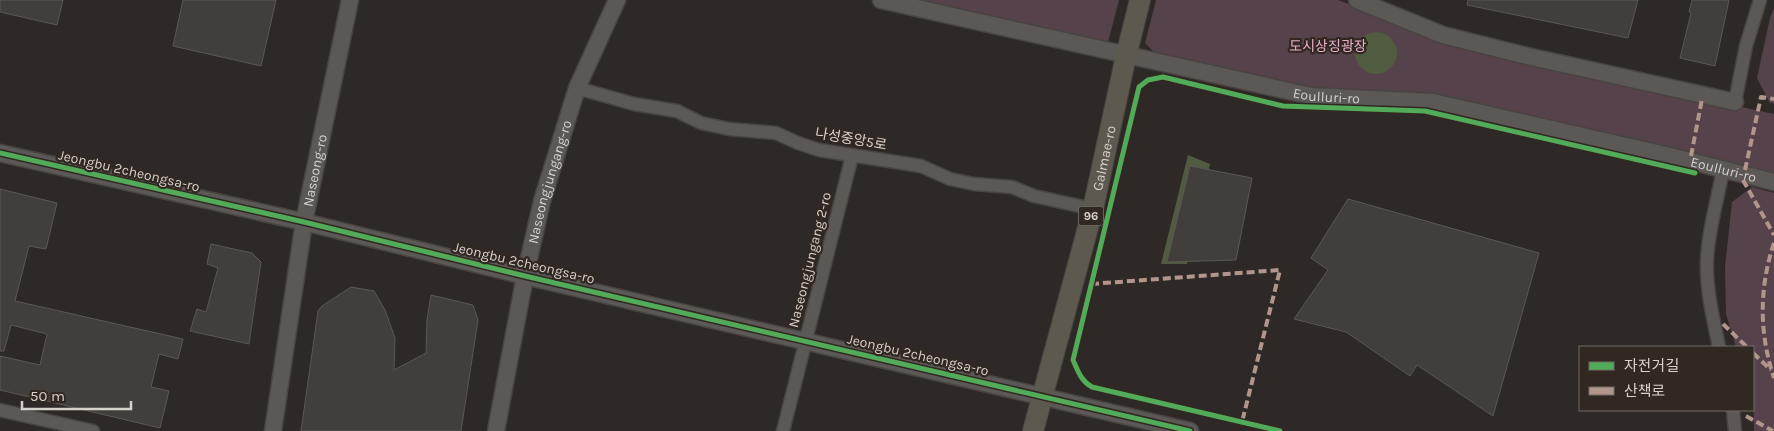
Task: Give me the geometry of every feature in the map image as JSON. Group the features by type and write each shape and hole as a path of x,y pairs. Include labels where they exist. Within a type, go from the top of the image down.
{"main road":[{"name":"Galmae-ro","path":"1033,431 1093,209 1140,0"}],"street":[{"name":"Naseong-ro","path":"272,431 304,222 350,0"},
{"name":"Naseongjungang-ro","path":"496,431 525,276 542,201 578,88 617,0"},
{"name":"Eoulluri-ro","path":"881,0 1311,96 1433,102 1774,182"},
{"path":"1357,0 1443,35 1526,56 1735,102 1746,46 1760,0"},
{"name":"나성중앙5로","path":"578,88 634,104 677,111 701,123 729,129 776,133 798,144 820,150 921,166 950,179 974,184 1012,187 1034,196 1093,209"},
{"name":"Jeongbu 2cheongsa-ro","path":"0,153 304,222 525,276 1190,431"},
{"name":"Naseongjungang 2-ro","path":"783,431 852,156"},
{"path":"1719,346 1711,313 1707,259 1723,170"},
{"path":"0,410 94,431"},
{"path":"1733,411 1735,431"}],"green space":[{"path":"905,0 1119,0 1107,46"},
{"name":"도시상징광장","path":"1156,0 1338,0 1455,45 1774,114 1774,178 1428,95 1317,91 1170,59 1153,51 1145,43"},
{"path":"1774,8 1774,103 1770,103 1757,78 1770,18"},
{"path":"1752,187 1774,193 1774,431 1754,431 1754,346 1736,346 1726,314 1725,267 1732,202"}],"shaded area":[{"path":"1372,32 1380,32 1391,38 1397,53 1391,68 1380,74 1372,74 1361,68 1355,57 1355,49 1361,38"},
{"path":"1188,155 1210,164 1187,264 1161,264"}],"building":[{"path":"0,0 63,0 57,25 0,12"},
{"path":"183,0 276,0 261,66 173,46"},
{"path":"1468,0 1638,0 1628,38 1467,5"},
{"path":"1692,0 1729,0 1715,66 1680,58 1691,13 1689,12"},
{"path":"1190,166 1252,178 1236,260 1167,262"},
{"path":"0,189 57,203 46,249 29,246 15,301 183,339 178,359 159,354 151,387 169,391 160,428 0,390 0,356 40,365 47,334 11,325 4,351 0,351"},
{"path":"1348,199 1539,253 1493,416 1417,365 1410,376 1346,332 1294,319 1328,270 1311,258"},
{"path":"211,244 252,253 261,262 249,344 190,331 197,309 206,312 218,268 207,264"},
{"path":"351,287 374,291 385,310 395,338 394,370 426,353 427,320 431,295 473,305 478,320 461,431 301,431 318,311 322,306"}],"marked path":[{"path":"1745,170 1761,97 1774,99"},
{"path":"1691,156 1702,99"},
{"path":"1743,180 1774,235"},
{"path":"1774,243 1763,294 1763,327 1774,378"},
{"path":"1091,284 1280,270 1242,422"},
{"path":"1723,324 1746,346"},
{"path":"1754,354 1771,370"},
{"path":"1746,416 1773,431"}],"cycle path":[{"path":"1280,431 1092,387 1082,379 1073,360 1139,87 1148,80 1163,77 1283,106 1425,111 1695,173"},
{"path":"0,153 304,222 525,276 1190,431"}]}
